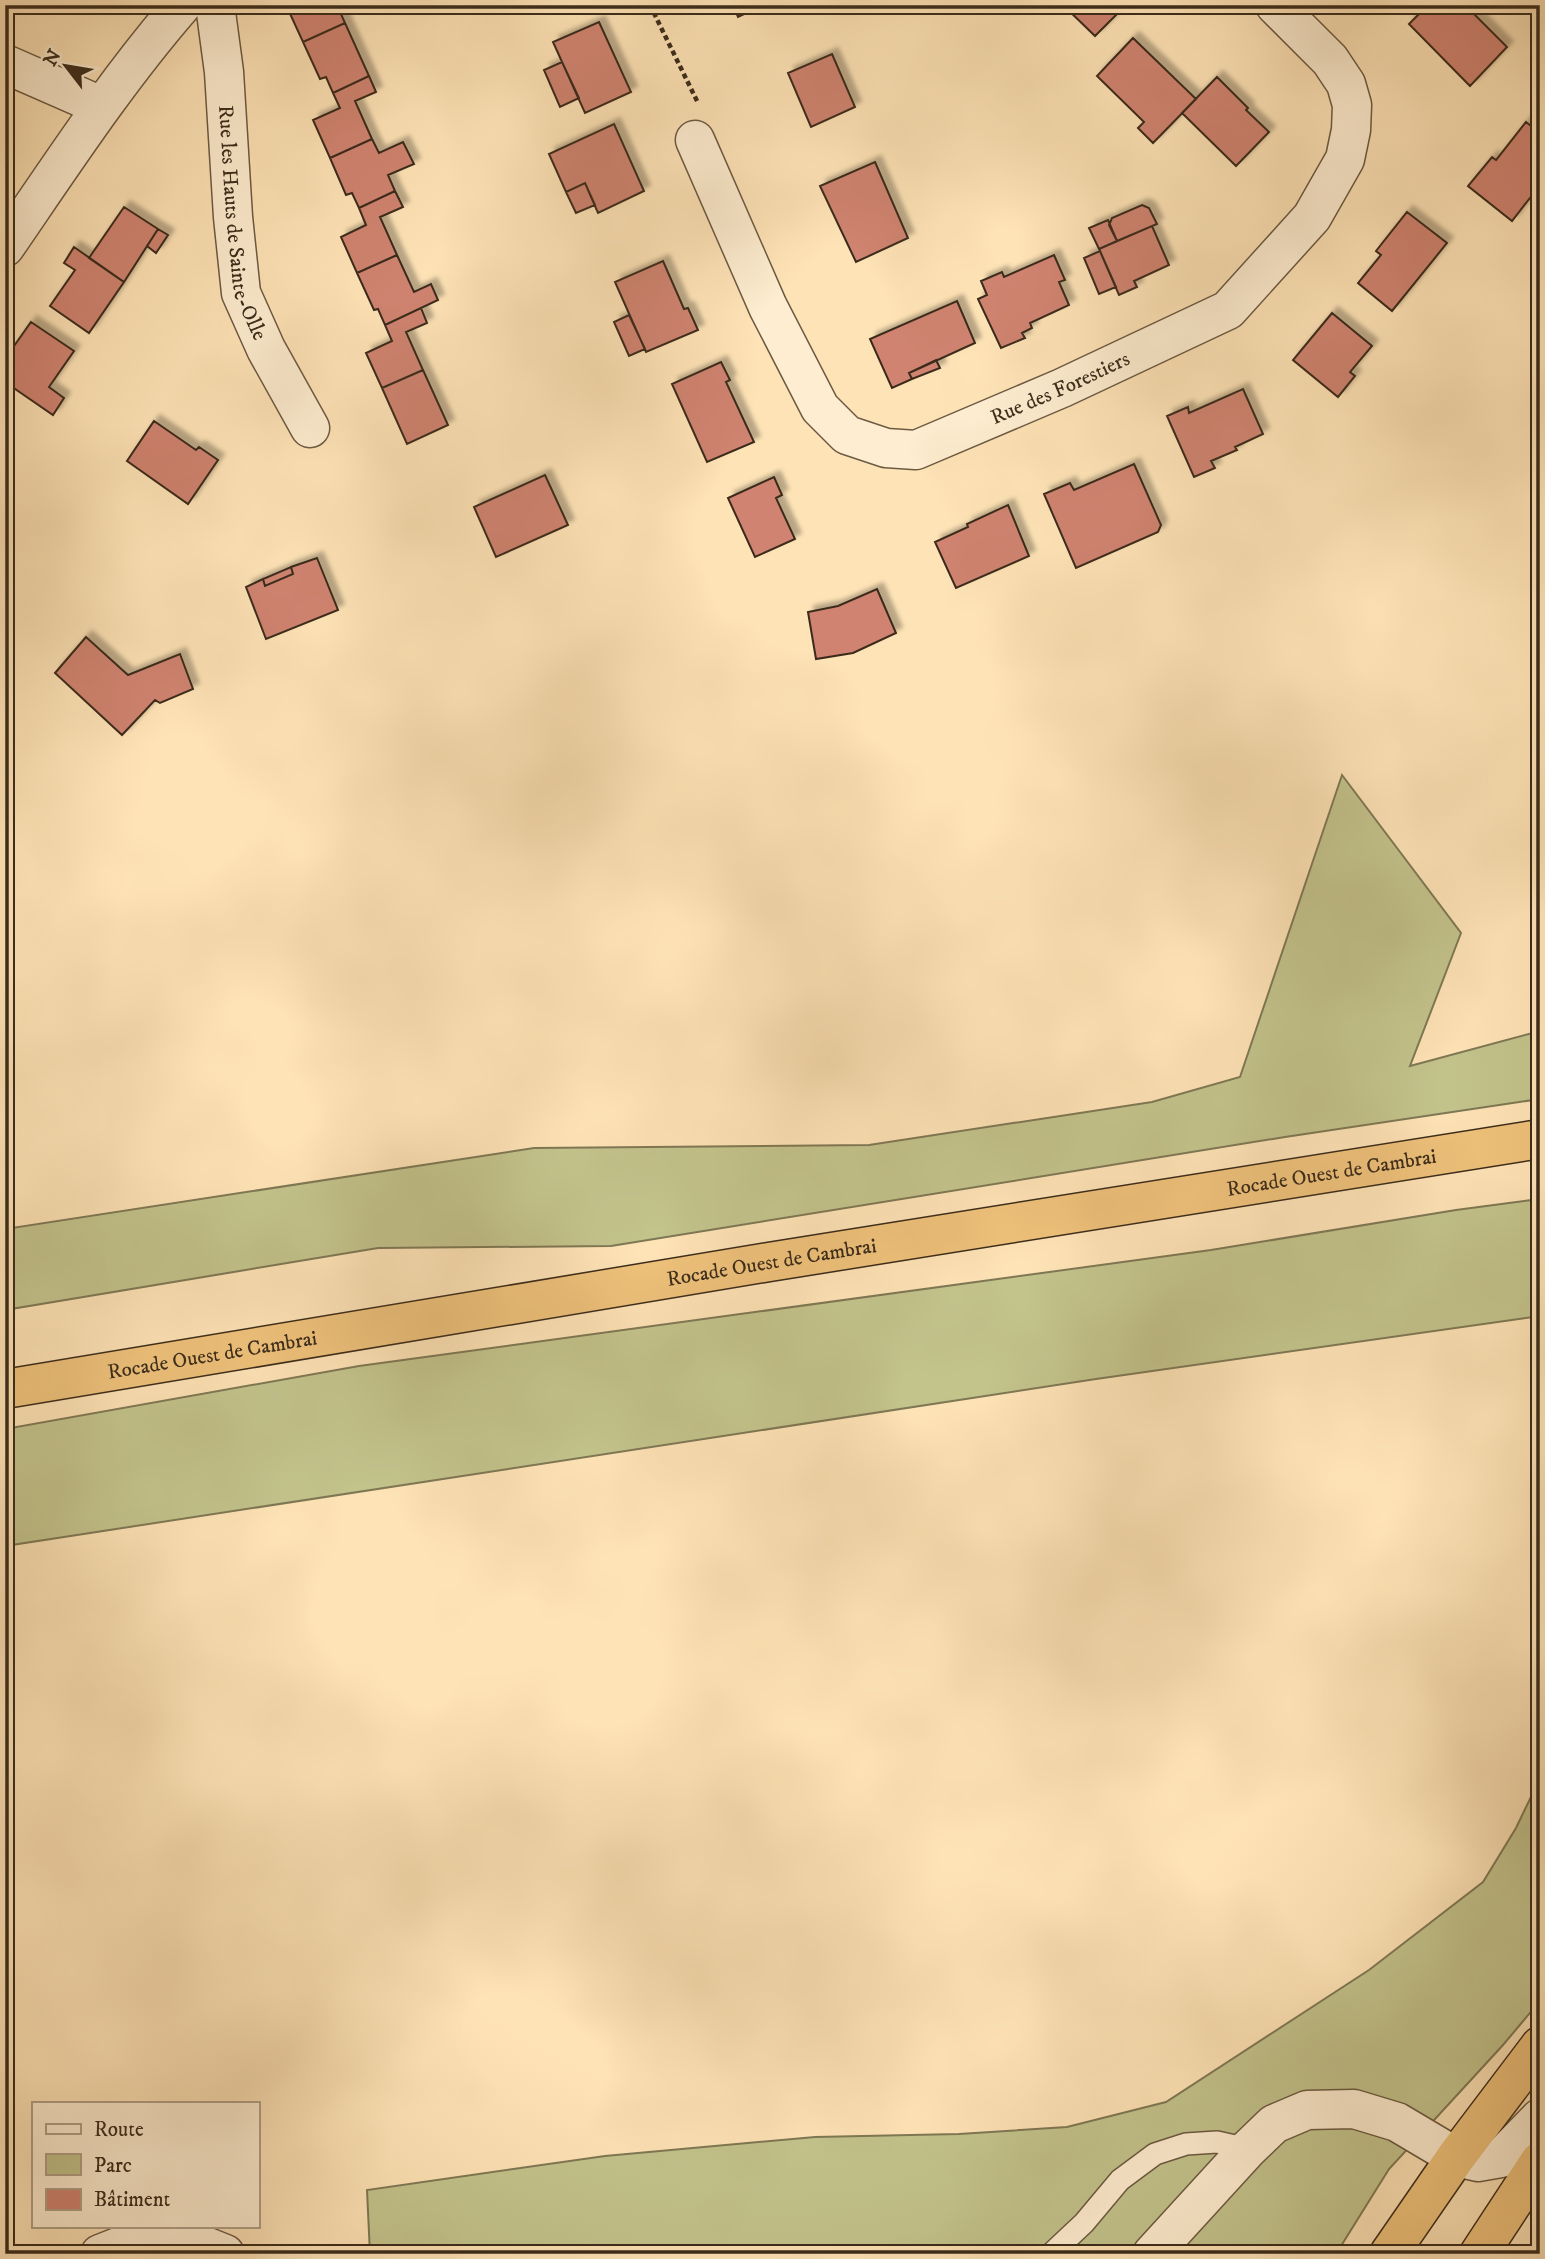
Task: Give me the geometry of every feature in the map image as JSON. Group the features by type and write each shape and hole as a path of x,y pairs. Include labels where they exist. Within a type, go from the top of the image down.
{"highway":[{"name":"Rocade Ouest de Cambrai","path":"5,1388 1540,1139"},
{"path":"1389,2254 1456,2157 1540,2046"},
{"path":"1479,2254 1540,2161"},
{"path":"1471,2254 1511,2206"}],"street":[{"path":"5,247 101,106 182,5"},
{"name":"Rue les Hauts de Sainte-Olle","path":"215,5 224,72 233,217 241,293 266,349 310,428"},
{"name":"Rue des Forestiers","path":"695,140 768,307 820,408 847,435 886,448 916,450 1062,388 1228,310 1311,217 1345,159 1351,130 1352,105 1346,84 1330,60 1275,5"},
{"path":"5,64 101,106"},
{"path":"1152,2254 1274,2124 1307,2110 1353,2109 1396,2122 1456,2157 1478,2162 1500,2158 1540,2118"},
{"path":"100,2254 128,2243 195,2242 225,2254"}],"lane":[{"path":"1051,2254 1084,2223 1120,2180 1155,2154 1196,2143 1217,2142 1248,2149"},
{"path":"1493,2254 1511,2206"}],"path":[{"path":"650,5 707,121 695,140"}],"green space":[{"path":"1342,775 1461,933 1410,1066 1540,1031 1540,1099 1285,1137 611,1246 378,1248 5,1310 5,1229 534,1148 869,1145 1152,1102 1240,1077"},
{"path":"1540,1199 1540,1329 1533,1317 1096,1379 5,1546 5,1429 359,1366 1211,1250"},
{"path":"1540,1778 1540,2001 1389,2169 1336,2254 370,2254 367,2190 605,2156 815,2137 959,2134 1067,2127 1166,2102 1369,1970 1483,1882 1516,1828"}],"building":[{"path":"286,5 337,5 345,23 303,42"},
{"path":"733,5 764,5 738,17"},
{"path":"1063,5 1126,5 1095,36"},
{"path":"1428,5 1465,5 1507,47 1470,86 1409,24"},
{"path":"599,22 631,92 585,113 553,42"},
{"path":"345,23 369,76 333,93 326,77 320,79 303,42"},
{"path":"1133,38 1196,99 1153,143 1138,128 1144,122 1097,76"},
{"path":"832,54 855,107 811,127 788,73"},
{"path":"562,62 579,98 560,107 544,70"},
{"path":"369,76 376,92 355,101 372,139 330,158 313,120 340,108 333,93"},
{"path":"1217,77 1269,132 1236,166 1182,113"},
{"path":"1526,122 1540,133 1540,185 1512,221 1468,186 1492,157 1496,160"},
{"path":"614,124 644,191 598,213 585,183 566,192 549,154"},
{"path":"372,139 379,153 403,142 414,164 388,175 395,191 359,208 352,193 346,195 330,158"},
{"path":"875,162 908,238 856,262 820,186"},
{"path":"585,183 595,205 576,213 566,192"},
{"path":"395,191 403,207 380,217 397,255 357,273 341,237 366,225 359,208"},
{"path":"1142,205 1149,208 1157,224 1117,241 1109,225 1112,218"},
{"path":"124,207 158,229 124,282 89,258"},
{"path":"1407,212 1447,243 1392,311 1358,283 1381,255 1376,251"},
{"path":"1108,220 1117,241 1099,249 1089,228"},
{"path":"1152,226 1169,265 1134,281 1137,287 1119,295 1099,249"},
{"path":"158,229 168,235 156,253 147,246"},
{"path":"74,247 124,282 89,333 50,306 75,270 64,263"},
{"path":"1100,251 1116,287 1099,294 1084,258"},
{"path":"397,255 414,292 431,284 438,300 385,325 378,309 374,310 357,273"},
{"path":"1054,255 1065,280 1059,282 1069,305 1030,323 1032,328 1022,333 1025,338 1001,348 978,299 987,295 981,281 1002,272 1004,277"},
{"path":"663,261 684,309 688,308 698,330 646,352 615,282"},
{"path":"957,301 975,343 909,373 912,379 892,388 870,339"},
{"path":"421,308 427,323 406,332 423,370 382,388 366,353 392,341 385,325"},
{"path":"1332,313 1372,346 1350,372 1355,376 1338,397 1293,360"},
{"path":"629,315 645,349 629,356 614,322"},
{"path":"31,322 74,351 49,387 64,398 53,415 5,382 5,354 7,356"},
{"path":"936,360 940,368 912,379 909,373"},
{"path":"721,362 730,380 726,382 754,442 707,462 672,384"},
{"path":"423,370 448,425 407,444 382,388"},
{"path":"1243,389 1263,434 1235,447 1237,450 1211,461 1215,468 1194,477 1167,416 1188,407 1189,413"},
{"path":"154,421 196,450 199,447 218,460 188,504 127,461"},
{"path":"1134,464 1161,525 1158,532 1076,568 1044,494 1070,483 1074,490"},
{"path":"545,475 568,525 496,557 474,507"},
{"path":"774,477 782,495 776,498 795,539 755,557 728,498"},
{"path":"1008,505 1029,556 956,588 935,542"},
{"path":"317,558 338,610 266,639 246,587 263,579 265,586 293,574 291,567"},
{"path":"291,567 293,574 265,586 263,579"},
{"path":"877,589 896,633 853,653 816,659 808,612 838,606"},
{"path":"86,637 128,675 180,654 193,689 160,703 155,700 122,735 55,673"}]}
